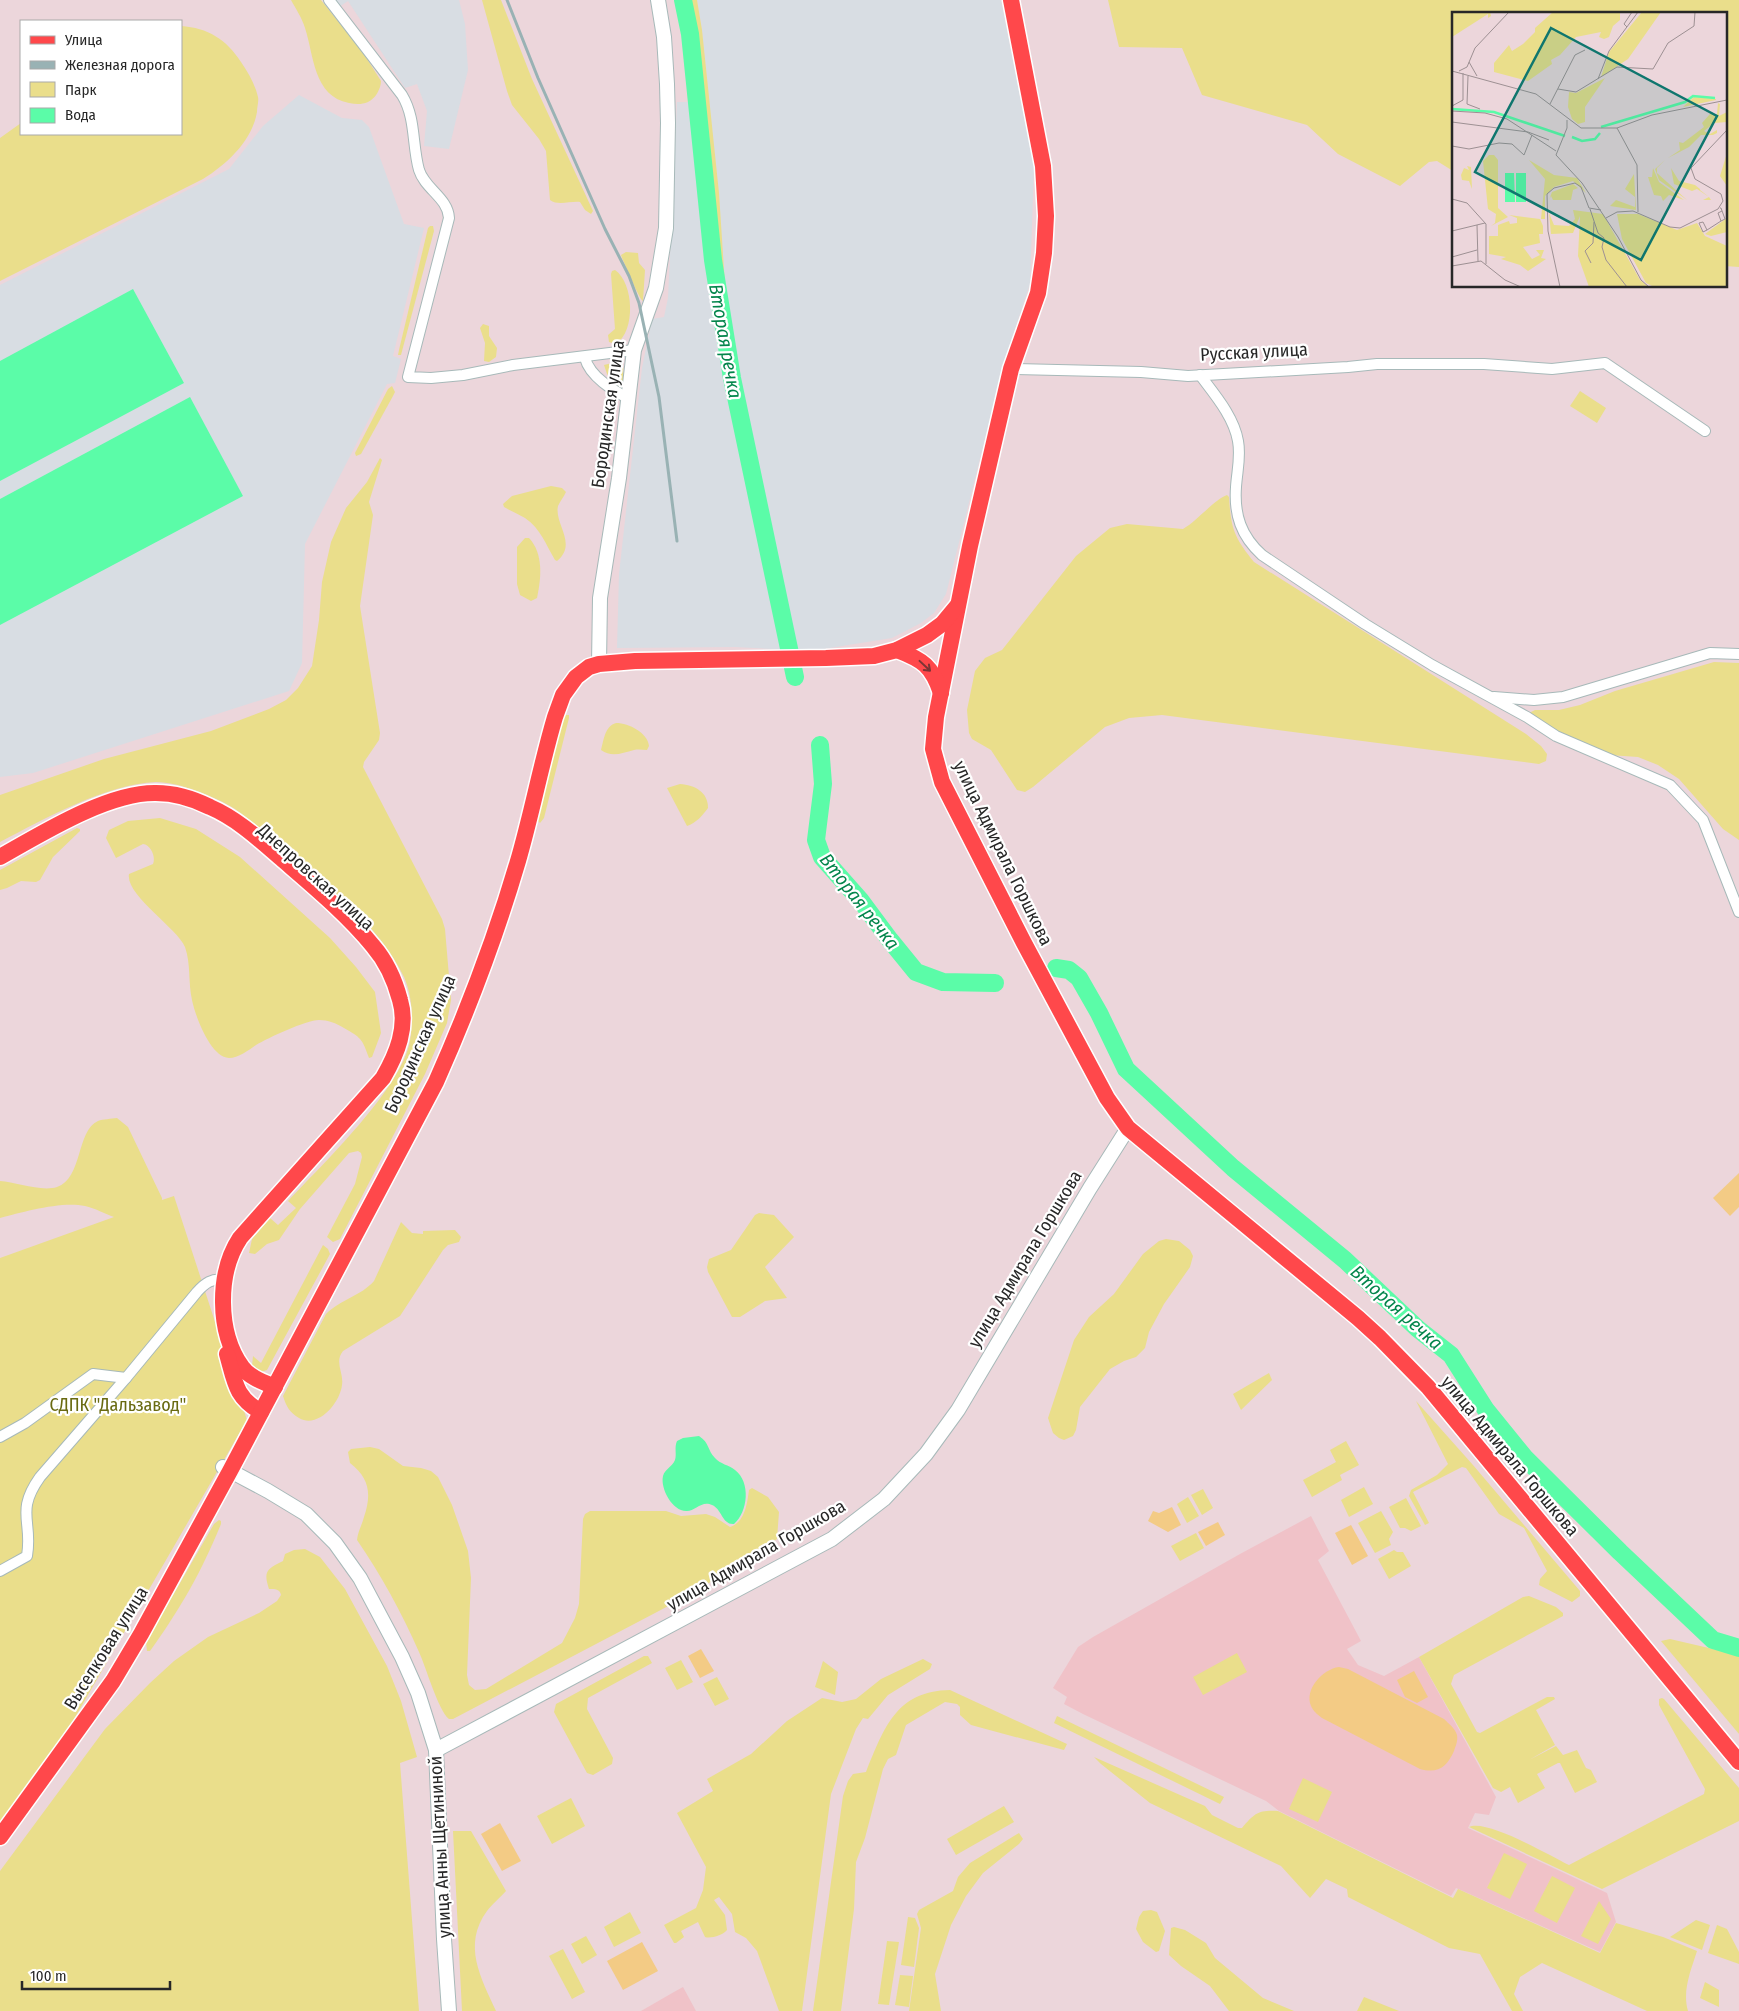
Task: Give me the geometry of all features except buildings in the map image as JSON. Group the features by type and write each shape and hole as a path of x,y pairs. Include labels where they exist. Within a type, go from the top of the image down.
{"main road":[{"name":"Бородинская улица","path":"599,660 600,598 619,478 634,350 656,288 666,228 667,84 664,36 658,0"},
{"path":"897,650 927,635 942,624 958,604 1011,369 1038,293 1044,253 1046,216 1043,166 1012,0"},
{"name":"улица Адмирала Горшкова","path":"958,604 936,717 933,749 942,782 1042,977 1107,1098 1128,1128 1358,1318 1428,1387 1739,1762"},
{"name":"Бородинская улица","path":"227,1469 436,1082 458,1031 519,859 555,717 563,695 576,678 599,660 864,657 897,650"},
{"path":"897,650 914,656 927,665 935,677 941,694"},
{"name":"Днепровская улица","path":"0,857 76,817 131,795 155,793 176,795 211,807 246,829 319,891 374,946 395,983 401,1001 403,1018 400,1041 394,1058 383,1078 240,1238 220,1279 217,1299 221,1330 235,1384 239,1394 258,1411"},
{"name":"Днепровская улица","path":"0,864 45,838 79,822 133,802 155,800 192,808 218,820 256,847 314,897 366,950 376,965 391,1002 392,1019 384,1055 372,1076 229,1240 220,1263 226,1329 232,1349 242,1368 252,1376 272,1386"},
{"name":"улица Адмирала Горшкова","path":"436,1750 824,1544 884,1499 920,1462 958,1410 1090,1188 1128,1128"},
{"name":"улица Анны Щетининой","path":"227,1469 306,1514 335,1543 360,1578 402,1657 418,1693 436,1750 449,2011"},
{"name":"Выселковая улица","path":"0,1824 105,1678 227,1469"},
{"name":"Выселковая улица","path":"0,1837 113,1681 166,1591 227,1469"}],"street":[{"path":"329,0 402,95 409,108 419,170 426,184 449,211 449,218 408,377 431,378 463,375 513,365 585,358 634,350"},
{"path":"585,358 587,365 602,381 629,399"},
{"name":"Русская улица","path":"1011,369 1045,368 1061,371 1141,372 1200,376 1377,364 1500,365 1552,369 1604,363 1705,431"},
{"path":"1200,376 1216,396 1234,425 1240,461 1236,488 1238,513 1242,531 1249,543 1262,555 1365,624 1432,665 1527,717 1556,736 1670,785 1703,820 1739,912"},
{"path":"1490,697 1534,700 1564,697 1710,653 1739,654"},
{"path":"0,1571 27,1556 29,1544 25,1511 29,1494 40,1477 126,1378 197,1292 210,1280 220,1279"},
{"path":"0,1437 25,1423 93,1374 126,1378"}],"shaded area":[{"path":"335,0 459,0 465,24 468,70 449,149 424,146 427,111 417,84 405,88 348,1 339,7"},
{"path":"697,0 1001,0 1034,167 1030,284 1005,359 946,594 934,613 921,623 892,638 811,651 735,647 617,648 619,574 642,368 652,319 664,317 668,298 677,102 709,102"},
{"path":"299,95 342,118 362,120 369,127 404,224 424,228 393,356 401,359 395,383 387,384 305,544 302,663 289,691 33,773 0,777 0,285 229,169 263,126"},
{"path":"1739,1173 1739,1207 1730,1216 1713,1198"},
{"path":"1172,1507 1181,1525 1168,1532 1148,1521 1153,1511 1159,1513"},
{"path":"1311,1516 1329,1551 1318,1560 1361,1641 1347,1649 1358,1665 1384,1676 1419,1657 1496,1797 1489,1815 1475,1813 1468,1828 1607,1893 1616,1922 1600,1952 1456,1888 1451,1896 1279,1811 1266,1801 1083,1714 1064,1704 1067,1697 1053,1688 1078,1647 1093,1637"},
{"path":"1218,1522 1225,1535 1206,1546 1198,1532"},
{"path":"1351,1525 1368,1556 1352,1565 1335,1533"},
{"path":"701,1649 714,1671 700,1678 688,1656"},
{"path":"1339,1667 1348,1669 1444,1719 1453,1728 1457,1737 1454,1751 1445,1765 1432,1771 1420,1769 1317,1714 1312,1708 1310,1693 1321,1676"},
{"path":"1414,1671 1428,1697 1417,1703 1405,1697 1397,1680"},
{"path":"500,1823 521,1861 502,1871 481,1834"},
{"path":"642,1942 658,1971 623,1990 607,1961"},
{"path":"683,1987 696,2011 641,2011 674,1992"}],"green space":[{"path":"291,0 321,0 362,51 381,81 379,90 371,101 360,104 349,103 337,99 328,92 317,73 304,24"},
{"path":"482,0 501,0 532,79 593,211 591,214 585,210 580,202 560,203 550,200 546,151 539,139 512,105"},
{"path":"689,0 697,0 702,30 719,193 726,300 722,297 696,35"},
{"path":"1108,0 1739,0 1739,267 1726,266 1726,12 1452,12 1452,170 1437,161 1429,162 1400,186 1338,154 1307,125 1202,95 1182,48 1119,47"},
{"path":"182,26 200,29 223,41 249,74 258,97 254,123 244,142 229,159 203,179 0,281 0,138 20,124 20,135 182,135"},
{"path":"433,226 434,231 401,355 398,355 428,228"},
{"path":"626,252 638,253 639,263 645,270 643,301 622,258 621,255"},
{"path":"615,270 626,285 630,307 627,329 616,344 609,342 608,335 615,329 611,274"},
{"path":"483,324 489,326 489,336 497,348 496,357 489,362 484,361 485,343 480,328"},
{"path":"620,361 623,365 624,384 620,387 607,374 604,365"},
{"path":"392,386 395,392 393,396 361,454 356,456 355,453 388,389"},
{"path":"1580,391 1606,408 1597,423 1570,406"},
{"path":"380,458 382,460 369,502 373,515 360,606 380,733 379,740 364,762 363,767 442,919 445,929 451,1000 447,1023 425,1074 340,1239 333,1242 327,1237 355,1184 362,1157 358,1151 349,1153 300,1209 279,1240 267,1244 255,1254 249,1253 252,1239 270,1218 278,1225 296,1208 288,1201 359,1125 377,1103 404,1060 410,1041 411,1009 407,985 394,959 368,925 320,879 242,814 208,795 186,787 165,783 137,784 76,804 0,842 0,795 104,759 211,731 269,709 286,700 298,688 312,666 319,620 322,582 331,542 346,508 367,482"},
{"path":"551,486 562,488 566,492 558,506 565,548 557,561 531,522 504,507 503,504 512,496"},
{"path":"1227,495 1229,497 1235,532 1242,546 1254,562 1526,734 1541,746 1547,754 1546,761 1539,764 1162,715 1129,718 1105,727 1033,787 1025,792 1017,790 991,750 972,739 969,733 967,710 975,671 985,658 1002,650 1076,556 1110,528 1127,524 1183,529"},
{"path":"525,538 529,538 534,544 540,567 540,583 537,598 531,601 520,595 517,584 517,547"},
{"path":"1714,662 1739,663 1739,840 1723,829 1679,779 1658,765 1638,757 1594,754 1529,713 1535,710 1559,710 1580,705 1615,691"},
{"path":"565,715 569,715 569,718 544,818 540,823 538,821 547,781"},
{"path":"616,723 632,727 642,733 648,741 649,746 647,750 609,754 601,750 607,730"},
{"path":"680,784 700,790 706,798 708,808 696,821 687,826 667,788"},
{"path":"160,818 196,829 240,857 330,938 356,967 375,992 381,1033 372,1057 369,1058 362,1042 354,1034 335,1023 319,1020 287,1030 236,1057 222,1056 216,1051 204,1034 194,1007 185,947 180,939 135,892 130,882 129,874 153,864 152,852 143,844 116,858 106,838 109,830 128,821"},
{"path":"77,828 80,831 53,857 40,880 36,882 21,881 0,890 0,870"},
{"name":"СДПК \"Дальзавод\"","path":"117,1118 128,1127 162,1200 174,1196 247,1420 59,1745 0,1830 0,1258 114,1217 85,1206 65,1205 42,1208 0,1218 0,1181 36,1188 57,1187 65,1182 71,1174 76,1165 86,1134 91,1126 100,1120"},
{"path":"759,1213 774,1215 794,1237 765,1267 787,1298 765,1301 740,1317 732,1317 708,1272 709,1259 731,1250 755,1215"},
{"path":"401,1222 412,1233 423,1234 423,1231 455,1230 461,1237 459,1242 448,1245 443,1250 400,1316 343,1351 339,1359 342,1385 333,1406 320,1417 313,1420 299,1418 289,1409 283,1396 326,1314 374,1281"},
{"path":"1166,1239 1179,1241 1190,1250 1193,1256 1190,1267 1164,1304 1149,1332 1145,1348 1136,1357 1110,1369 1080,1407 1076,1430 1073,1436 1064,1440 1059,1438 1053,1433 1048,1418 1074,1340 1089,1317 1114,1294 1143,1254 1159,1241"},
{"path":"323,1245 330,1254 267,1370 261,1372 252,1366 253,1356 261,1363"},
{"path":"1269,1373 1272,1380 1241,1410 1233,1394"},
{"path":"1416,1401 1580,1591 1580,1596 1572,1602 1539,1585 1540,1579 1547,1571 1524,1528 1499,1514 1466,1468 1462,1467 1413,1492 1429,1523 1425,1525 1409,1496 1411,1490 1437,1475 1448,1464"},
{"path":"1346,1441 1359,1465 1340,1475 1342,1480 1312,1497 1303,1480 1336,1462 1330,1450"},
{"path":"370,1447 379,1449 403,1466 431,1471 438,1477 452,1505 468,1551 471,1578 467,1675 469,1685 475,1690 486,1689 562,1643 575,1618 579,1604 583,1519 585,1514 590,1511 666,1511 681,1516 706,1514 715,1517 730,1527 735,1525 742,1517 749,1490 752,1488 768,1497 779,1512 777,1539 695,1592 453,1719 449,1719 432,1688 419,1652 398,1609 357,1540 368,1501 368,1493 365,1480 350,1463 348,1452 351,1449"},
{"path":"1364,1487 1373,1504 1349,1517 1341,1500"},
{"path":"1203,1489 1213,1508 1202,1515 1191,1495"},
{"path":"1188,1497 1199,1516 1187,1523 1177,1504"},
{"path":"1406,1498 1421,1526 1411,1531 1400,1528 1389,1507"},
{"path":"1381,1511 1393,1532 1389,1539 1391,1545 1375,1553 1358,1523"},
{"path":"219,1520 221,1524 206,1559 189,1590 150,1651 147,1651 146,1642 214,1524"},
{"path":"1196,1533 1204,1548 1180,1561 1171,1546"},
{"path":"305,1549 320,1557 345,1589 387,1666 401,1701 417,1757 400,1763 419,2011 0,2011 0,1871 105,1729 174,1661 208,1637 259,1613 277,1601 281,1595 277,1590 269,1589 266,1578 268,1571 283,1561 285,1554 294,1550"},
{"path":"1394,1550 1403,1552 1411,1566 1389,1579 1378,1559"},
{"path":"1529,1596 1556,1607 1563,1613 1563,1616 1454,1675 1451,1684 1477,1732 1480,1733 1547,1697 1554,1697 1555,1699 1536,1710 1555,1745 1529,1760 1556,1746 1563,1755 1577,1750 1586,1768 1591,1770 1597,1782 1575,1793 1560,1763 1558,1763 1537,1774 1545,1788 1518,1803 1510,1787 1501,1792 1493,1788 1419,1657 1523,1597"},
{"path":"1670,1639 1739,1655 1739,1734 1661,1641"},
{"path":"1237,1653 1247,1672 1203,1695 1193,1677"},
{"path":"644,1656 648,1656 652,1663 588,1698 587,1709 613,1758 612,1764 593,1775 587,1773 554,1712 556,1704"},
{"path":"923,1659 932,1664 930,1669 888,1695 868,1719 863,1718 856,1729 831,1794 802,2011 779,2011 757,1951 746,1938 735,1932 732,1914 719,1897 714,1900 725,1915 727,1930 720,1935 705,1937 698,1922 681,1931 684,1937 674,1943 664,1925 696,1908 703,1890 706,1867 677,1813 713,1791 707,1779 751,1754 787,1721 822,1698 842,1702 856,1699 881,1679"},
{"path":"681,1660 693,1682 677,1690 665,1668"},
{"path":"823,1661 838,1672 835,1695 815,1687"},
{"path":"717,1677 729,1699 715,1706 703,1684"},
{"path":"950,1690 1067,1744 1064,1750 971,1725 960,1715 960,1707 957,1704 945,1702 906,1725 896,1755 888,1759 883,1769 865,1838 856,1862 854,1909 841,2011 813,2011 843,1796 848,1781 853,1774 866,1772 886,1727 904,1705 917,1697 932,1692"},
{"path":"1662,1698 1739,1788 1739,1821 1602,1889 1469,1827 1478,1826 1503,1833 1569,1865 1704,1794 1705,1789 1659,1705 1659,1699"},
{"path":"1057,1716 1224,1797 1220,1804 1054,1723"},
{"path":"1094,1757 1205,1806 1212,1815 1238,1828 1242,1828 1250,1819 1261,1812 1278,1811 1453,1898 1458,1889 1600,1953 1616,1923 1663,1937 1697,1951 1687,1988 1686,2003 1688,2011 1647,2011 1542,1963 1520,1977 1514,1994 1523,2011 1512,2011 1480,1954 1449,1948 1348,1897 1347,1889 1326,1879 1310,1898 1281,1866 1150,1803"},
{"path":"1303,1778 1332,1792 1318,1822 1289,1809"},
{"path":"571,1798 585,1826 552,1844 537,1816"},
{"path":"1004,1806 1014,1822 956,1855 947,1839"},
{"path":"453,1831 471,1831 506,1891 487,1911 476,1936 475,1949 480,1974 496,2011 462,2011"},
{"path":"1019,1833 1023,1839 983,1873 966,1896 951,1925 935,1974 941,2011 909,2011 921,1928 917,1914 919,1910 953,1891 958,1877 970,1863"},
{"path":"1504,1853 1527,1864 1510,1899 1487,1888"},
{"path":"1552,1876 1575,1888 1557,1923 1534,1911"},
{"path":"1599,1901 1611,1919 1598,1944 1581,1936"},
{"path":"1151,1910 1157,1912 1165,1931 1159,1951 1156,1952 1143,1942 1136,1929 1139,1917 1143,1911"},
{"path":"630,1912 641,1933 614,1947 604,1927"},
{"path":"908,1917 915,1918 919,1928 914,1967 901,1965"},
{"path":"1696,1920 1710,1925 1702,1950 1670,1937"},
{"path":"1717,1925 1727,1929 1739,1952 1739,1964 1708,1953"},
{"path":"1171,1928 1185,1930 1206,1943 1215,1958 1263,1998 1294,2011 1229,2011 1210,1986 1181,1966 1169,1955"},
{"path":"586,1936 597,1955 582,1964 571,1944"},
{"path":"887,1941 899,1942 889,2005 878,2004"},
{"path":"563,1949 585,1992 572,1999 549,1956"},
{"path":"900,1975 913,1976 909,2007 895,2005"},
{"path":"1705,1982 1719,1990 1719,2007 1700,1998"},
{"path":"1364,1997 1399,2011 1357,2011"}],"water":[{"path":"133,289 184,383 0,481 0,361"},
{"path":"190,397 243,496 0,625 0,499"},
{"path":"699,1436 705,1441 715,1458 735,1470 744,1482 745,1505 739,1519 734,1524 727,1522 712,1505 705,1504 690,1511 677,1508 672,1504 666,1493 663,1476 675,1460 677,1441 683,1438"}],"waterway":[{"name":"Вторая речка","path":"683,0 690,34 713,260 732,378 795,677"},
{"name":"Вторая речка","path":"820,745 823,784 816,840 822,857 861,901 916,972 943,982 995,983"},
{"name":"Вторая речка","path":"1056,968 1069,970 1079,978 1099,1013 1126,1069 1233,1168 1345,1260 1418,1329 1451,1355 1486,1410 1525,1458 1713,1640 1739,1648"}],"railway":[{"path":"507,0 538,78 605,229 629,276 639,303 659,397 677,541"}]}
